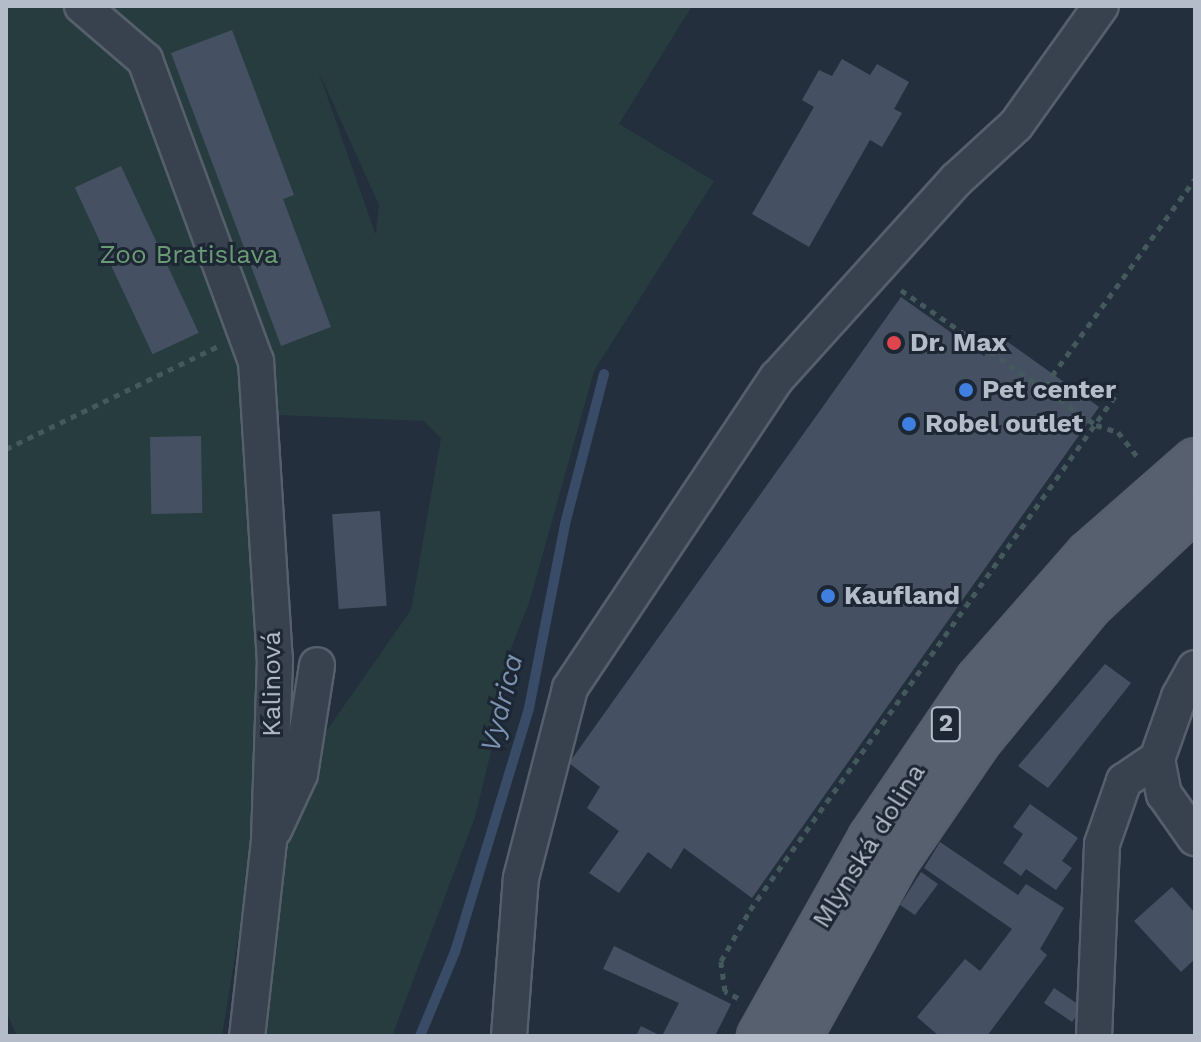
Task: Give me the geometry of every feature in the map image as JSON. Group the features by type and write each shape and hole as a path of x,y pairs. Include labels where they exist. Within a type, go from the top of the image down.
{"main road":[{"name":"Mlynská dolina","path":"753,1020 870,838 978,679 1088,554 1195,460"},
{"name":"Mlynská dolina","path":"800,1036 897,861 980,740 1091,605 1195,508"}],"street":[{"name":"Kalinová","path":"82,6 145,60 256,361 275,659 269,841 247,1036"},
{"path":"509,1036 521,878 570,688 777,378 956,180 1016,125 1101,6"},
{"path":"269,841 300,774 317,665"},
{"path":"1195,668 1179,697 1157,759 1164,794 1195,838"},
{"path":"1094,1036 1102,844 1124,781 1157,759"}],"path":[{"path":"1038,395 1195,179"},
{"path":"888,299 897,286 1096,425 1118,432 1139,459"},
{"path":"6,449 248,333"},
{"path":"753,1020 725,991 721,961 750,910 1118,392"}],"green space":[{"name":"Zoo Bratislava","path":"6,6 692,6 619,124 714,181 594,371 529,603 507,658 501,711 475,817 392,1036 260,1036 279,874 316,746 411,610 441,438 424,421 278,415 290,662 257,657 256,827 222,1036 17,1036 6,1011","holes":["318,70 379,205 375,233"]}],"building":[{"path":"232,30 294,195 283,199 331,327 281,346 171,53"},
{"path":"842,59 870,75 877,64 909,82 894,109 902,113 882,147 870,140 809,247 752,214 814,107 802,100 819,70 832,76"},
{"path":"121,166 199,333 153,354 75,188"},
{"name":"Kaufland","path":"901,297 984,356 998,335 1099,407 752,898 684,848 671,869 648,852 619,893 589,873 619,831 587,808 600,787 569,763"},
{"path":"201,436 202,513 151,514 150,437"},
{"path":"380,511 387,606 339,609 332,514"},
{"path":"1105,664 1131,683 1048,788 1018,766"},
{"path":"1030,804 1078,838 1062,861 1072,868 1056,890 1026,869 1021,876 1003,863 1023,834 1013,827"},
{"path":"940,842 1018,895 1026,884 1064,908 1040,949 1047,955 987,1036 939,1036 917,1017 965,959 980,971 1012,929 924,868"},
{"path":"921,872 938,884 915,915 900,905"},
{"path":"1172,887 1195,913 1195,959 1181,972 1134,921"},
{"path":"614,946 731,1004 715,1036 662,1036 679,1003 603,969"},
{"path":"1054,988 1082,1007 1072,1022 1044,1003"},
{"path":"641,1026 661,1036 636,1036"}],"waterway":[{"name":"Vydrica","path":"420,1036 455,952 529,708 565,524 604,374"}],"place":[{"name":"Dr. Max","path":"894,343"},
{"name":"Pet center","path":"966,390"},
{"name":"Robel outlet","path":"909,424"},
{"name":"Kaufland","path":"828,596"}]}
